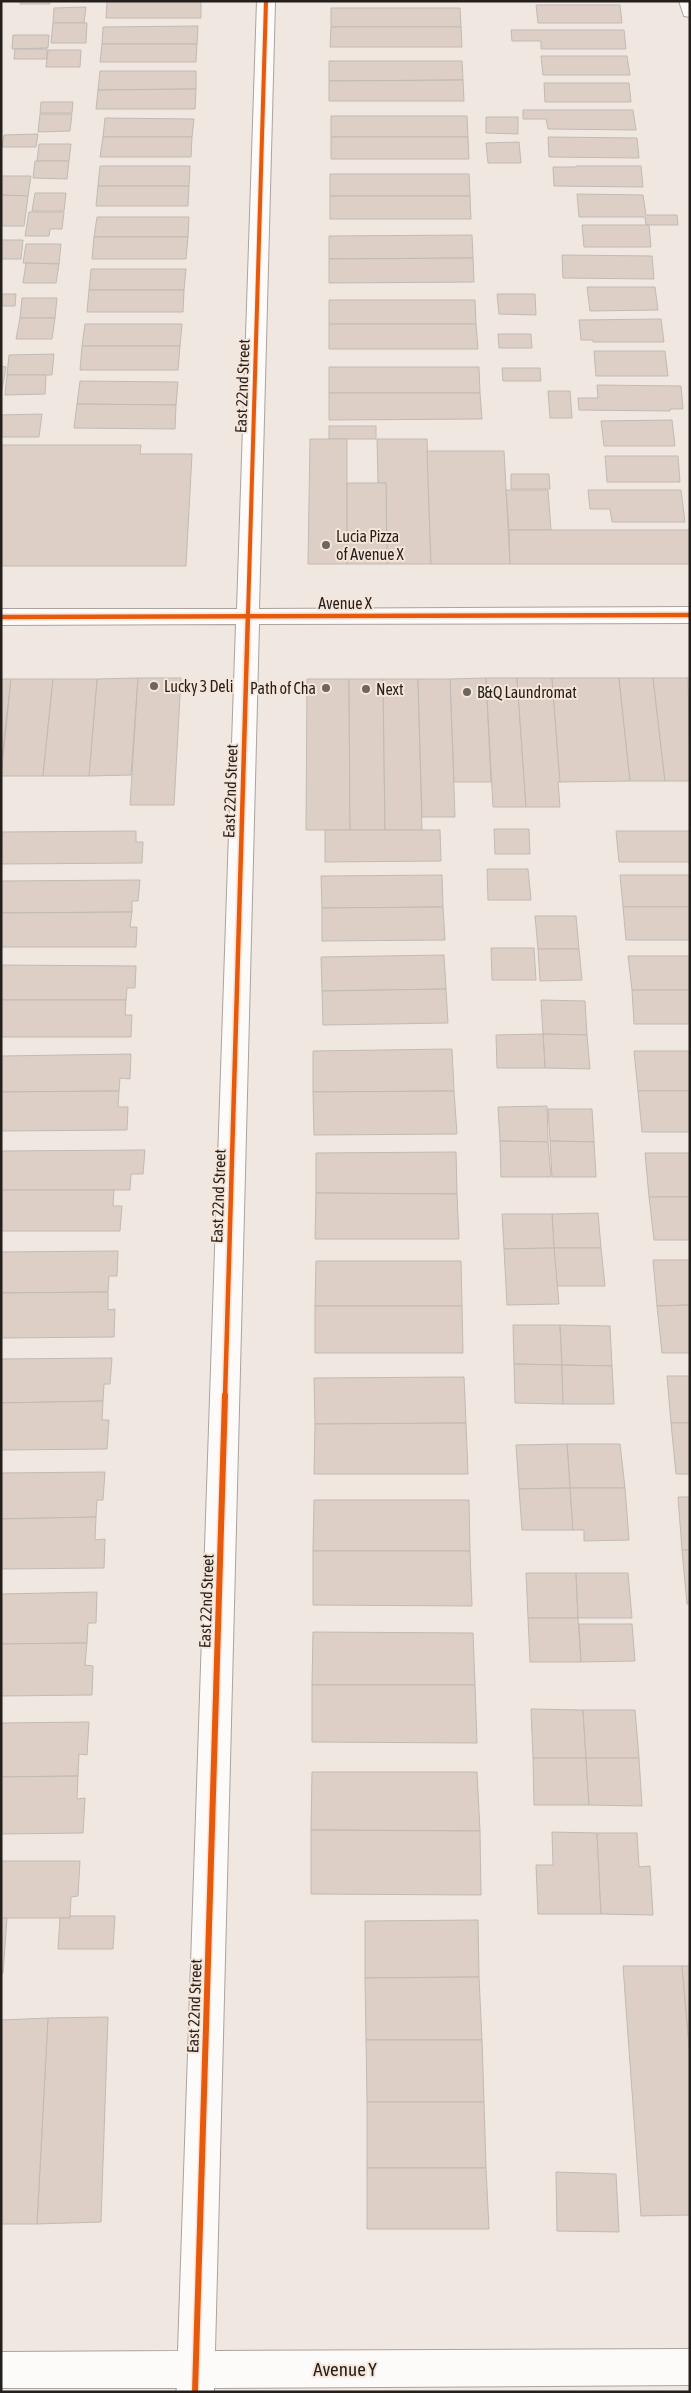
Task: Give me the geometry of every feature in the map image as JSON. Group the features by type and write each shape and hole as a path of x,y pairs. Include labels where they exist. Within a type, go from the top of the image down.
{"street":[{"name":"East 22nd Street","path":"196,2380 266,1"},
{"path":"688,1 690,12"},
{"name":"Avenue X","path":"1,617 690,615"},
{"name":"Avenue Y","path":"1,2370 196,2380 690,2367"}],"building":[{"path":"21,1 50,1 50,4 20,4"},
{"path":"107,1 201,1 201,18 106,18"},
{"path":"536,5 620,5 622,23 538,23"},
{"path":"86,7 84,23 53,23 54,8"},
{"path":"331,8 460,8 461,27 331,27"},
{"path":"53,23 87,23 86,43 51,43"},
{"path":"198,26 197,44 102,44 103,27"},
{"path":"331,27 461,27 462,47 330,47"},
{"path":"511,30 624,30 626,49 541,49 541,41 512,41"},
{"path":"13,35 49,35 48,48 12,49"},
{"path":"102,44 197,44 196,62 100,62"},
{"path":"15,49 47,49 47,59 14,59"},
{"path":"48,50 81,50 80,67 46,67"},
{"path":"541,56 627,56 630,75 543,75"},
{"path":"329,61 462,61 463,80 329,81"},
{"path":"100,71 196,71 196,89 98,90"},
{"path":"463,80 464,101 329,101 329,81"},
{"path":"544,83 629,83 631,102 545,102"},
{"path":"196,89 195,109 96,109 98,90"},
{"path":"41,102 73,102 72,113 40,113"},
{"path":"523,110 633,110 636,130 548,129 546,119 523,119"},
{"path":"40,114 72,114 70,131 38,132"},
{"path":"331,116 467,116 468,137 331,137"},
{"path":"486,117 518,117 518,134 486,133"},
{"path":"105,118 194,119 192,137 103,137"},
{"path":"38,134 36,147 2,147 4,135"},
{"path":"103,137 192,137 191,157 100,157"},
{"path":"331,137 468,137 469,159 331,159"},
{"path":"548,137 637,138 639,158 549,157"},
{"path":"519,142 521,163 488,163 486,143"},
{"path":"39,144 71,144 69,161 37,161"},
{"path":"35,161 69,161 67,179 33,178"},
{"path":"100,166 190,166 189,186 98,186"},
{"path":"641,166 643,187 554,186 553,167"},
{"path":"330,174 469,174 470,196 330,196"},
{"path":"1,176 31,176 28,196 1,195"},
{"path":"98,186 189,186 188,206 96,206"},
{"path":"35,193 66,193 64,211 32,211"},
{"path":"577,194 643,195 646,215 677,215 678,225 646,225 645,217 579,217"},
{"path":"1,195 28,196 24,226 1,226"},
{"path":"330,196 470,196 471,219 330,219"},
{"path":"29,212 64,212 62,229 50,229 49,236 25,236"},
{"path":"97,217 189,217 188,237 94,237"},
{"path":"582,225 649,225 651,247 584,247"},
{"path":"472,235 473,258 329,259 329,236"},
{"path":"94,237 188,237 186,259 92,259"},
{"path":"1,240 23,240 21,259 1,259"},
{"path":"26,244 61,244 59,264 23,263"},
{"path":"562,255 652,256 654,279 563,278"},
{"path":"473,258 474,282 329,283 329,259"},
{"path":"26,263 59,264 56,283 23,283"},
{"path":"91,269 186,269 184,290 89,290"},
{"path":"587,287 655,287 658,310 590,311"},
{"path":"89,290 184,290 183,312 87,312"},
{"path":"1,294 16,294 15,306 1,306"},
{"path":"497,294 535,294 536,315 499,314"},
{"path":"22,298 57,298 55,318 20,318"},
{"path":"329,300 475,300 476,324 329,324"},
{"path":"20,318 55,318 52,339 16,339"},
{"path":"661,319 664,342 593,342 593,340 581,340 579,320"},
{"path":"85,324 182,324 180,346 82,346"},
{"path":"329,324 476,324 478,349 329,349"},
{"path":"498,334 531,334 532,348 499,348"},
{"path":"82,346 180,346 178,370 80,370"},
{"path":"594,351 665,351 668,376 596,376"},
{"path":"54,354 52,375 7,375 9,355"},
{"path":"1,366 6,367 2,390 1,390"},
{"path":"329,367 479,367 480,393 329,393"},
{"path":"502,368 540,368 541,381 503,381"},
{"path":"7,375 46,375 45,394 5,395"},
{"path":"80,381 178,382 176,405 77,404"},
{"path":"597,385 681,386 683,409 670,409 670,411 579,410 578,398 598,398"},
{"path":"548,391 570,391 572,418 550,418"},
{"path":"329,393 480,393 482,419 329,420"},
{"path":"77,404 176,405 175,429 74,428"},
{"path":"42,414 39,437 1,437 1,415"},
{"path":"672,420 675,446 604,446 601,421"},
{"path":"329,426 376,426 376,439 329,439"},
{"path":"310,439 347,439 347,564 308,564"},
{"path":"377,439 427,439 431,564 387,564 386,483 378,483"},
{"path":"1,445 141,445 140,454 192,454 186,566 1,566"},
{"path":"427,451 504,451 510,564 431,564"},
{"path":"605,456 678,456 680,482 607,482"},
{"path":"511,474 549,474 550,489 511,489"},
{"path":"347,483 386,483 387,564 347,564"},
{"path":"506,490 548,490 551,530 509,530"},
{"path":"588,490 681,490 685,522 612,522 610,509 590,509"},
{"path":"509,530 690,530 690,564 510,564"},
{"path":"138,678 131,775 89,776 97,679"},
{"path":"138,678 181,678 174,805 130,805"},
{"path":"486,678 491,782 454,782 450,679"},
{"path":"486,678 517,678 526,807 493,807"},
{"path":"517,678 552,678 560,782 558,782 560,807 526,807"},
{"path":"552,678 619,678 630,781 560,782"},
{"path":"619,678 653,678 665,781 630,781"},
{"path":"653,678 688,678 690,781 665,781"},
{"path":"1,679 11,679 1,767"},
{"path":"11,679 53,679 43,776 1,776"},
{"path":"53,679 97,679 89,776 43,776"},
{"path":"307,679 349,679 350,830 306,830"},
{"path":"349,679 383,679 385,830 350,830"},
{"path":"383,679 418,679 422,830 385,830"},
{"path":"418,679 450,679 455,817 422,817"},
{"path":"494,829 529,829 530,854 495,854"},
{"path":"325,830 440,830 441,861 325,862"},
{"path":"136,831 136,842 143,842 142,863 1,864 2,832"},
{"path":"616,831 690,831 690,862 619,862"},
{"path":"487,869 528,869 531,900 488,900"},
{"path":"442,875 443,907 322,908 321,876"},
{"path":"620,875 690,875 690,907 623,907"},
{"path":"140,880 138,901 132,901 132,912 1,913 1,881"},
{"path":"443,907 445,940 322,941 322,908"},
{"path":"623,907 690,907 690,940 626,940"},
{"path":"132,912 130,927 137,927 136,947 1,947 1,913"},
{"path":"535,916 576,916 579,949 538,949"},
{"path":"491,948 534,948 536,980 492,980"},
{"path":"538,949 579,949 582,980 540,981"},
{"path":"444,955 446,989 322,991 321,957"},
{"path":"628,956 690,956 690,990 632,990"},
{"path":"1,965 136,966 135,988 127,988 126,1000 1,1000"},
{"path":"446,989 448,1023 323,1025 322,991"},
{"path":"632,990 690,990 690,1024 634,1024"},
{"path":"1,1000 126,1000 125,1015 132,1015 131,1037 1,1037"},
{"path":"541,1000 585,1001 587,1035 543,1034"},
{"path":"543,1034 587,1035 590,1069 545,1068"},
{"path":"543,1034 545,1068 497,1068 496,1035"},
{"path":"452,1049 454,1091 313,1092 313,1051"},
{"path":"634,1051 690,1051 690,1091 638,1091"},
{"path":"131,1054 130,1079 120,1078 119,1091 1,1092 1,1056"},
{"path":"119,1091 118,1107 128,1107 127,1130 1,1131 1,1092"},
{"path":"454,1091 457,1134 314,1135 313,1092"},
{"path":"638,1091 690,1091 690,1132 642,1132"},
{"path":"547,1106 548,1142 500,1141 498,1107"},
{"path":"548,1109 592,1109 594,1142 550,1141"},
{"path":"500,1141 548,1142 551,1177 501,1177"},
{"path":"550,1141 594,1142 596,1177 552,1177"},
{"path":"145,1150 143,1174 131,1174 130,1190 1,1190 1,1151"},
{"path":"456,1152 457,1194 316,1193 316,1153"},
{"path":"645,1153 690,1153 690,1197 649,1197"},
{"path":"1,1190 114,1190 113,1206 122,1206 120,1231 1,1231"},
{"path":"316,1193 457,1194 459,1239 315,1239"},
{"path":"649,1197 690,1197 690,1240 654,1240"},
{"path":"598,1213 601,1248 554,1248 552,1214"},
{"path":"502,1214 552,1214 554,1248 504,1249"},
{"path":"554,1248 601,1248 605,1286 557,1286"},
{"path":"554,1248 559,1304 507,1305 504,1249"},
{"path":"118,1251 117,1276 109,1276 108,1292 1,1293 1,1252"},
{"path":"653,1260 690,1260 690,1305 657,1306"},
{"path":"316,1261 461,1261 462,1306 315,1306"},
{"path":"108,1292 108,1310 115,1309 114,1337 1,1338 1,1293"},
{"path":"690,1305 690,1353 662,1353 657,1306"},
{"path":"315,1306 462,1306 463,1353 315,1353"},
{"path":"513,1325 560,1325 562,1365 514,1364"},
{"path":"560,1325 610,1326 612,1366 562,1365"},
{"path":"112,1358 110,1384 104,1384 103,1401 1,1403 1,1359"},
{"path":"514,1364 562,1365 563,1404 515,1403"},
{"path":"562,1365 612,1366 614,1404 563,1404"},
{"path":"667,1376 690,1376 690,1423 671,1423"},
{"path":"464,1377 466,1423 315,1424 314,1378"},
{"path":"103,1401 102,1420 109,1420 107,1449 1,1450 1,1403"},
{"path":"466,1423 468,1474 314,1474 315,1424"},
{"path":"671,1423 690,1423 690,1474 676,1474"},
{"path":"567,1444 620,1444 625,1488 570,1488"},
{"path":"567,1444 570,1488 519,1489 516,1445"},
{"path":"105,1472 103,1500 97,1500 96,1517 1,1519 1,1473"},
{"path":"570,1488 573,1530 522,1530 519,1489"},
{"path":"570,1488 625,1488 629,1540 584,1541 584,1530 573,1530"},
{"path":"678,1497 690,1497 690,1550 682,1550"},
{"path":"314,1500 469,1500 470,1551 313,1551"},
{"path":"96,1517 95,1540 105,1539 104,1568 1,1569 1,1519"},
{"path":"682,1550 690,1550 690,1604 687,1604"},
{"path":"313,1551 470,1551 472,1606 313,1605"},
{"path":"526,1573 576,1573 578,1618 528,1618"},
{"path":"576,1573 628,1573 632,1618 578,1618"},
{"path":"97,1592 96,1623 88,1623 87,1643 1,1644 1,1594"},
{"path":"528,1618 578,1618 581,1662 530,1662"},
{"path":"579,1624 632,1624 635,1661 581,1662"},
{"path":"313,1632 473,1633 475,1685 312,1685"},
{"path":"87,1643 85,1665 93,1666 92,1695 1,1696 1,1644"},
{"path":"312,1685 475,1685 477,1743 312,1742"},
{"path":"531,1709 583,1710 586,1758 533,1758"},
{"path":"583,1710 635,1710 639,1758 586,1758"},
{"path":"89,1722 87,1755 79,1754 78,1776 1,1777 1,1723"},
{"path":"533,1758 586,1758 589,1805 534,1805"},
{"path":"586,1758 639,1758 642,1806 589,1805"},
{"path":"312,1772 477,1772 480,1831 311,1830"},
{"path":"78,1776 77,1799 85,1798 83,1833 1,1834 1,1777"},
{"path":"311,1830 480,1831 481,1895 311,1894"},
{"path":"552,1832 597,1833 601,1914 538,1914 536,1865 553,1865"},
{"path":"597,1833 637,1833 639,1867 650,1866 653,1915 601,1914"},
{"path":"1,1861 80,1861 78,1896 71,1897 70,1918 1,1918"},
{"path":"70,1916 115,1916 113,1949 58,1949 60,1918 70,1918"},
{"path":"1,1918 7,1918 3,1973 1,1973"},
{"path":"478,1920 479,1977 365,1978 365,1921"},
{"path":"623,1966 682,1966 690,2056 690,2215 641,2216"},
{"path":"682,1966 690,1966 690,2056"},
{"path":"479,1977 482,2040 366,2040 365,1978"},
{"path":"108,2017 101,2222 37,2224 48,2018"},
{"path":"48,2018 37,2224 1,2224 1,2020"},
{"path":"366,2040 482,2040 484,2102 367,2102"},
{"path":"367,2102 484,2102 486,2168 367,2168"},
{"path":"367,2168 486,2168 489,2229 367,2229"},
{"path":"556,2172 616,2174 619,2232 557,2231"}],"cycle path":[{"path":"195,2392 266,1"},
{"path":"1,617 690,615"}],"place":[{"name":"Lucia Pizza of Avenue X","path":"326,545"},
{"name":"Lucky 3 Deli","path":"154,686"},
{"name":"Path of Cha","path":"326,688"},
{"name":"Next","path":"366,689"},
{"name":"B&Q Laundromat","path":"467,692"}]}
